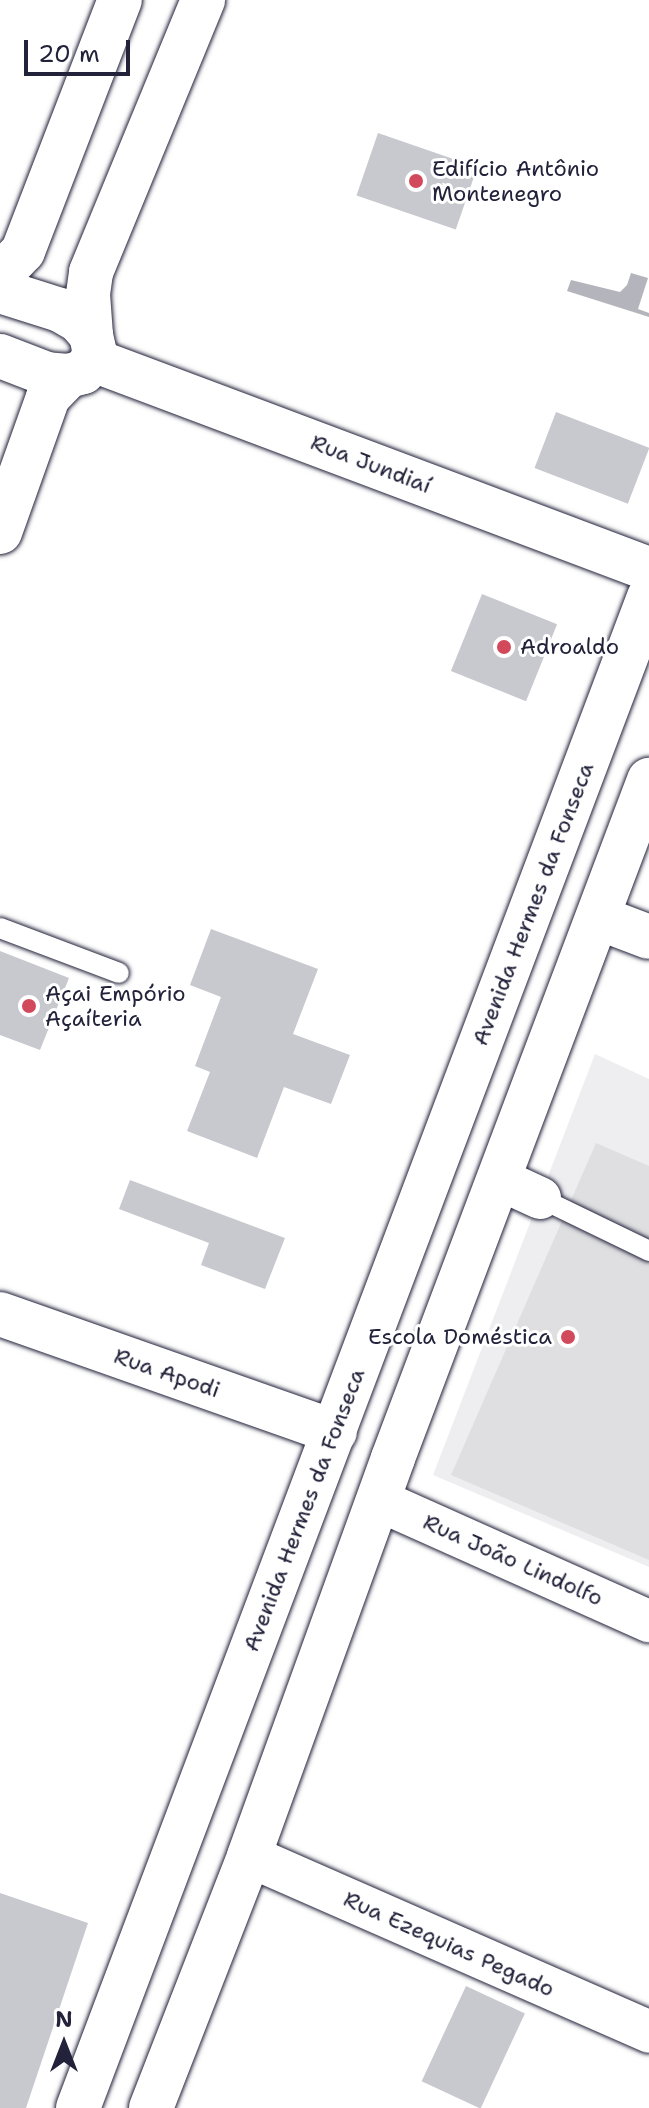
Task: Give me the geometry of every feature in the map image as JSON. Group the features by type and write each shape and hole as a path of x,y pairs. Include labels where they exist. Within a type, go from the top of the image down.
{"main road":[{"path":"0,275 23,251 120,0"},
{"path":"0,532 48,397 84,357 91,272 203,0"},
{"path":"0,291 60,310 79,321 84,357"},
{"path":"0,356 47,374 84,357"},
{"name":"Rua Jundiaí","path":"84,357 649,569"},
{"name":"Avenida Hermes da Fonseca","path":"78,2108 649,597"},
{"path":"151,2108 249,1856 378,1500 649,780"},
{"path":"599,918 649,937"},
{"name":"Rua Apodi","path":"0,1314 335,1432"},
{"path":"324,1651 330,1603 361,1458 348,1438 335,1432"}],"street":[{"path":"501,1180 540,1198"},
{"name":"Rua João Lindolfo","path":"378,1500 649,1621"},
{"name":"Rua Ezequias Pegado","path":"249,1856 649,2032"}],"lane":[{"path":"0,928 119,973"},
{"path":"540,1198 649,1251"}],"shaded area":[{"path":"631,273 648,278 638,309 649,313 649,317 567,291 571,280 620,292 627,285"},
{"name":"Escola Doméstica","path":"595,1054 649,1079 649,1567 433,1475"},
{"name":"Escola Doméstica","path":"596,1143 649,1166 649,1560 451,1475"}],"building":[{"name":"Edifício Antônio Montenegro","path":"378,133 477,167 456,230 357,195"},
{"path":"556,412 649,448 628,504 534,468"},
{"name":"Adroaldo","path":"482,594 557,624 526,701 451,671"},
{"path":"211,929 318,969 293,1034 350,1055 331,1104 284,1087 257,1158 187,1131 210,1072 195,1066 221,997 190,985"},
{"name":"Açai Empório Açaíteria","path":"0,951 69,978 40,1050 0,1035"},
{"path":"130,1180 285,1238 265,1289 201,1265 209,1243 119,1209"},
{"path":"0,1893 88,1923 26,2108 0,2108"},
{"path":"466,1986 525,2013 481,2108 422,2081"}],"place":[{"name":"Edifício Antônio Montenegro","path":"416,181"},
{"name":"Adroaldo","path":"504,647"},
{"name":"Açai Empório Açaíteria","path":"29,1006"},
{"name":"Escola Doméstica","path":"568,1337"}]}
